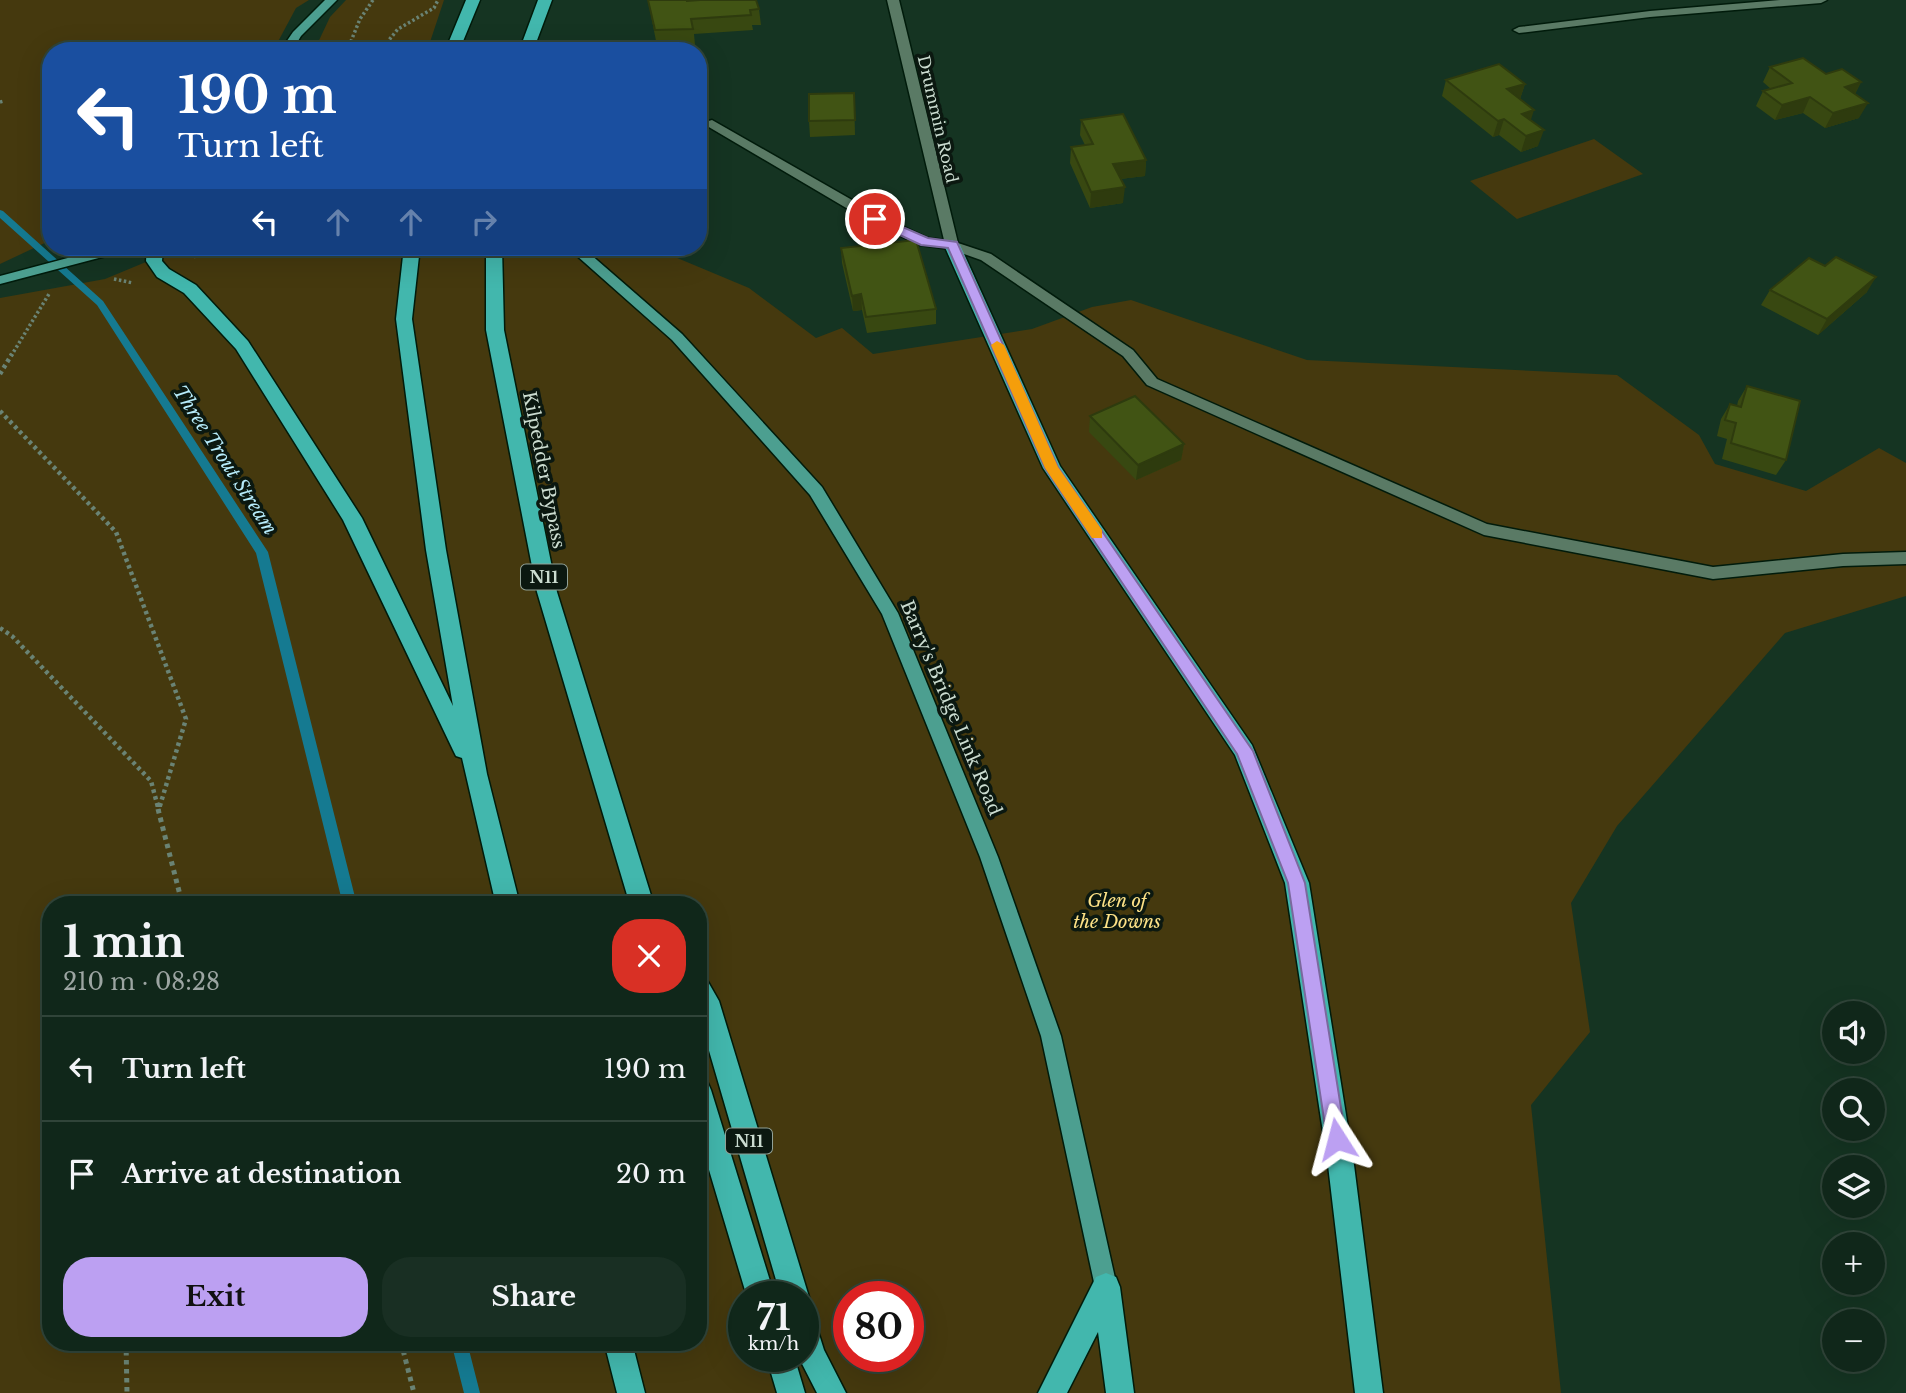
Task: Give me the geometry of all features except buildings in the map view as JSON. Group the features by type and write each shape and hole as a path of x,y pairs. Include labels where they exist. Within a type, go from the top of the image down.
{"highway":[{"path":"456,42 473,0"},
{"path":"529,42 545,0"},
{"path":"952,245 1052,468 1244,751 1297,883 1341,1165 1369,1393"},
{"path":"154,256 154,261 163,273 190,289 242,345 352,518 475,774"},
{"path":"411,256 404,320 436,550 475,774 506,896"},
{"name":"Kilpedder Bypass","path":"494,256 495,330 547,592 640,896"},
{"name":"N11","path":"707,1001 790,1281"},
{"name":"N11","path":"707,1120 756,1281"},
{"path":"1052,1393 1106,1287"},
{"path":"1106,1287 1120,1393"},
{"path":"620,1351 631,1393"},
{"path":"819,1368 832,1393"},
{"path":"784,1372 791,1393"}],"main road":[{"path":"292,42 331,0"},
{"path":"0,280 87,256"},
{"name":"Barry's Bridge Link Road","path":"584,256 677,337 816,491 890,613 989,858 1051,1036 1106,1287"}],"street":[{"name":"Drummin Road","path":"893,0 952,245"},
{"path":"1519,30 1650,14 1821,0"},
{"path":"708,123 875,219 925,242 952,245 986,257 1128,353 1152,382 1485,529 1713,573 1843,560 1906,558"}],"path":[{"path":"351,42 360,19 373,0"},
{"path":"387,42 398,29 434,8 438,0"},
{"path":"0,374 52,290"},
{"path":"0,411 116,532 186,719 159,809"},
{"path":"0,628 12,636 151,781 180,895"},
{"path":"126,1351 127,1393"},
{"path":"403,1351 414,1393"}],"green space":[{"path":"0,0 309,0 296,8 278,42 42,42 42,244 0,264"},
{"path":"346,0 444,0 430,42 318,42 330,17"},
{"path":"1594,139 1643,174 1517,219 1470,181"},
{"name":"Glen of the Downs","path":"160,256 673,256 749,288 816,338 842,328 873,354 1032,329 1092,307 1131,300 1307,360 1617,375 1699,435 1715,464 1806,491 1879,448 1906,463 1906,596 1785,633 1617,826 1571,903 1590,1032 1531,1105 1561,1393 0,1393 0,298 105,279"}],"waterway":[{"name":"Three Trout Stream","path":"0,213 42,251"},
{"name":"Three Trout Stream","path":"48,256 100,303 262,552 348,896"},
{"name":"Three Trout Stream","path":"461,1351 472,1393"}],"slow traffic":[{"path":"997,345 1052,468 1097,534"}],"route":[{"path":"875,219 925,242 952,245 1052,468 1244,751 1297,883 1337,1139"}]}
